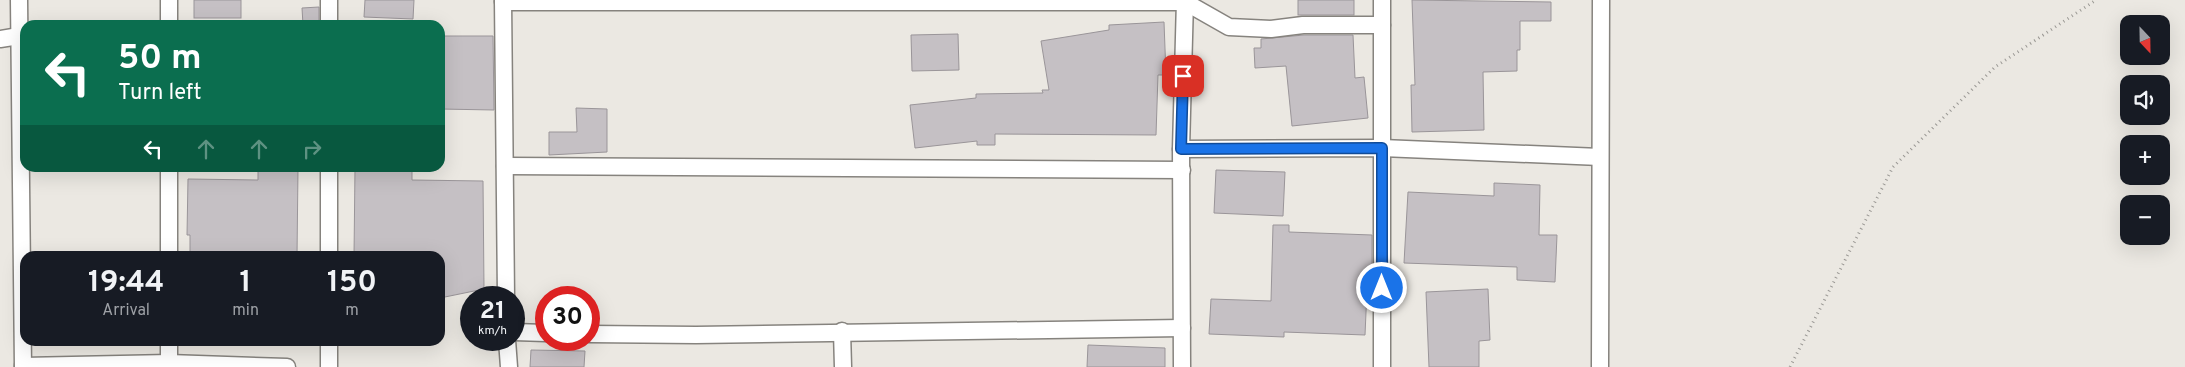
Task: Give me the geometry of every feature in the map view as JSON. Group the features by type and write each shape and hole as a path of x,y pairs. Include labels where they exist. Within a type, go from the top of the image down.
{"street":[{"path":"19,0 20,119"},
{"path":"169,0 169,20"},
{"path":"329,0 329,20"},
{"path":"1382,0 1382,367"},
{"path":"1600,367 1601,0"},
{"path":"506,286 503,1 1185,1 1229,27 1271,29 1304,24 1382,25"},
{"path":"1182,367 1181,149 1185,1"},
{"path":"0,39 19,36"},
{"path":"1181,149 1382,148 1600,157"},
{"path":"505,166 1182,170"},
{"path":"21,172 22,251"},
{"path":"169,172 169,251"},
{"path":"329,172 329,251"},
{"path":"600,334 696,335 842,331 1182,328"},
{"path":"842,331 843,367"},
{"path":"23,346 23,367 169,363 287,367"},
{"path":"169,346 169,363"},
{"path":"329,346 329,367"},
{"path":"508,351 509,367"}],"path":[{"path":"1790,367 1893,167 1995,67 2096,0"}],"building":[{"path":"194,0 241,0 241,18 194,18"},
{"path":"365,0 414,0 413,19 364,17"},
{"path":"1298,0 1354,0 1354,15 1298,15"},
{"path":"1412,0 1551,2 1551,21 1520,21 1520,50 1517,50 1517,71 1483,72 1484,130 1412,132 1411,85 1415,85"},
{"path":"319,7 319,20 303,20 302,8"},
{"path":"1164,22 1166,75 1158,75 1156,135 995,134 995,145 977,145 977,141 915,148 910,105 976,98 976,94 1043,93 1042,90 1049,90 1041,41 1109,30 1109,25"},
{"path":"958,34 959,70 912,71 911,35"},
{"path":"1304,35 1353,35 1355,78 1364,77 1368,118 1292,126 1286,66 1255,68 1254,48 1261,48 1261,39"},
{"path":"445,36 493,36 494,110 445,109"},
{"path":"576,108 607,109 607,152 549,155 549,132 577,132"},
{"path":"1216,170 1285,172 1283,216 1214,213"},
{"path":"258,172 298,172 297,251 190,251 190,235 187,235 188,179 258,180"},
{"path":"355,172 412,172 412,180 483,181 484,286 460,286 460,294 445,297 445,251 354,251"},
{"path":"1494,183 1540,185 1539,235 1557,235 1555,282 1517,280 1517,267 1404,263 1408,192 1494,196"},
{"path":"1273,225 1289,225 1289,232 1372,235 1372,267 1368,267 1365,335 1284,332 1284,337 1209,334 1211,299 1271,301"},
{"path":"1488,289 1490,340 1479,341 1479,367 1429,367 1426,292"},
{"path":"1088,345 1165,348 1165,367 1087,367"},
{"path":"531,350 585,351 584,367 530,367"}],"route":[{"path":"1183,76 1181,149 1382,148 1382,288"}]}
